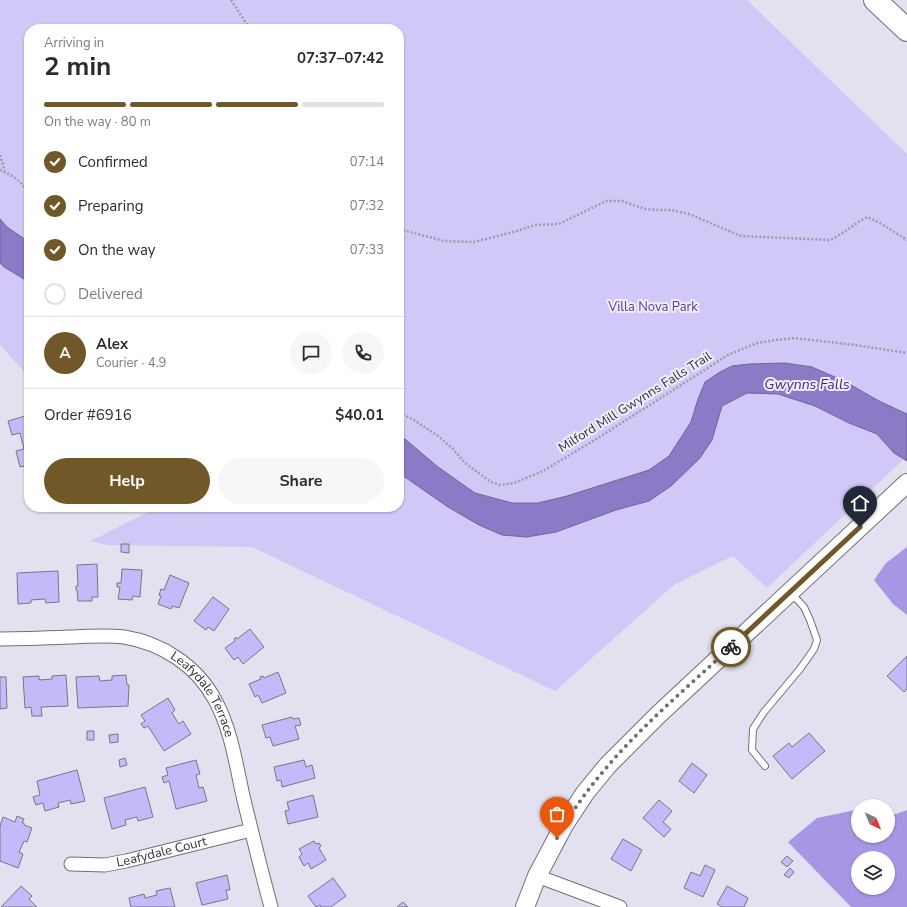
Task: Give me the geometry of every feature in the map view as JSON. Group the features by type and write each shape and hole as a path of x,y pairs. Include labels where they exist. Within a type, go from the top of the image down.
{"highway":[{"path":"875,0 907,30"}],"main road":[{"path":"525,907 537,876 564,825 608,764 658,715 907,483"}],"street":[{"name":"Leafydale Terrace","path":"0,639 99,636 124,637 149,643 166,651 186,664 202,680 216,700 228,730 251,830 271,907"},
{"name":"Leafydale Court","path":"71,864 105,865 251,830"},
{"path":"537,876 620,907"}],"lane":[{"path":"765,766 752,750 753,729 764,712 800,669 814,649 817,640 804,607 790,592"}],"path":[{"path":"231,0 247,24"},
{"path":"0,155 5,172"},
{"path":"0,170 24,185"},
{"path":"404,230 444,241 474,242 535,225 559,224 606,201 622,201 645,209 671,210 688,214 706,220 741,236 830,240 867,217 880,223 907,240"},
{"name":"Milford Mill Gwynns Falls Trail","path":"404,415 414,420 438,436 453,449 465,463 491,482 500,485 514,483 543,470 598,438 728,355 757,343 794,338 907,352"}],"green space":[{"name":"Villa Nova Park","path":"0,0 747,0 907,154 907,456 767,588 733,556 675,584 555,691 252,547 106,545 91,541 148,512 404,512 404,24 24,24 24,371 0,345"}],"shaded area":[{"path":"907,547 907,615 893,604 874,580 886,563"},
{"path":"907,810 907,907 851,907 788,842 817,818 851,811 851,843 895,843 895,814"}],"water":[{"path":"0,219 7,227 24,239 24,279 0,263"},
{"name":"Gwynns Falls","path":"785,363 812,367 844,381 879,401 907,414 907,461 894,453 877,434 849,423 815,406 778,394 747,393 722,406 712,440 700,458 671,486 649,501 616,510 556,532 527,537 502,535 479,525 448,507 404,476 404,438 438,467 475,493 512,503 538,503 567,496 649,470 669,456 691,422 705,382 732,366"}],"building":[{"path":"24,416 24,449 20,433 12,435 8,421"},
{"path":"24,449 24,466 20,467 16,451"},
{"path":"121,544 129,544 129,553 121,552"},
{"path":"97,564 98,597 92,597 92,601 78,601 76,590 76,586 78,586 77,565"},
{"path":"122,569 142,570 140,597 133,596 132,600 118,599 120,587 117,587 117,583 121,583"},
{"path":"58,571 59,602 46,603 45,599 31,600 31,603 18,604 17,573"},
{"path":"170,575 189,583 179,608 172,606 171,609 158,604 161,596 159,595 161,589 164,590"},
{"path":"213,597 229,609 214,631 208,627 206,630 194,621"},
{"path":"250,629 264,647 243,664 238,657 234,660 225,648 235,641 234,639 236,637 237,639"},
{"path":"907,656 907,689 904,692 887,676"},
{"path":"278,672 286,693 262,703 258,695 255,697 249,684 261,679 260,677 263,676 264,678"},
{"path":"66,675 68,706 41,707 42,716 32,716 31,707 25,708 23,677 39,676 39,680 52,679 52,676"},
{"path":"126,675 127,685 129,685 128,706 78,708 76,677 99,676 100,681 112,680 112,676"},
{"path":"0,677 6,677 7,708 0,709"},
{"path":"168,698 175,710 172,713 179,724 183,721 191,734 164,751 148,726 144,728 141,724 145,721 141,715"},
{"path":"292,717 293,719 299,718 301,725 295,726 299,739 273,746 270,737 266,738 262,725"},
{"path":"87,731 94,731 94,740 87,740"},
{"path":"809,733 825,751 792,779 773,756 789,743 792,747"},
{"path":"118,734 118,742 110,743 109,735"},
{"path":"125,758 127,765 120,767 119,760"},
{"path":"196,760 200,774 196,775 199,788 203,787 207,801 176,809 169,781 164,783 162,777 168,775 166,768"},
{"path":"304,760 306,767 312,765 315,778 282,787 281,780 277,781 274,767"},
{"path":"692,763 707,775 694,793 679,781"},
{"path":"77,770 85,801 71,804 70,800 58,803 59,807 45,811 43,803 36,805 33,797 40,795 37,781"},
{"path":"145,787 153,817 138,821 137,817 125,820 126,825 112,829 104,798"},
{"path":"313,795 318,817 288,824 285,811 289,810 287,802"},
{"path":"659,800 672,811 663,822 671,829 664,837 643,818"},
{"path":"17,816 24,819 22,823 24,823 24,825 32,828 27,842 24,841 19,852 23,854 18,868 0,861 0,826 3,817 15,822"},
{"path":"623,839 642,850 631,871 611,859"},
{"path":"314,841 316,844 319,843 321,846 319,848 326,860 311,869 308,863 304,866 299,857 302,854 299,849"},
{"path":"787,856 793,861 787,867 781,862"},
{"path":"705,865 715,870 703,897 684,888 691,872 700,876"},
{"path":"790,868 794,872 789,878 784,875"},
{"path":"227,875 230,890 226,890 228,899 202,905 196,883"},
{"path":"333,878 346,896 331,907 321,907 320,905 316,907 308,896"},
{"path":"21,886 32,896 29,899 37,907 1,907"},
{"path":"727,886 748,898 744,907 722,907 717,904"},
{"path":"170,888 175,907 131,907 129,898 144,894 145,898 157,895 156,891"},
{"path":"403,902 408,907 397,907"}],"way so far":[{"path":"557,838 585,794 608,764 731,647"}],"route":[{"path":"731,647 860,527"}]}
